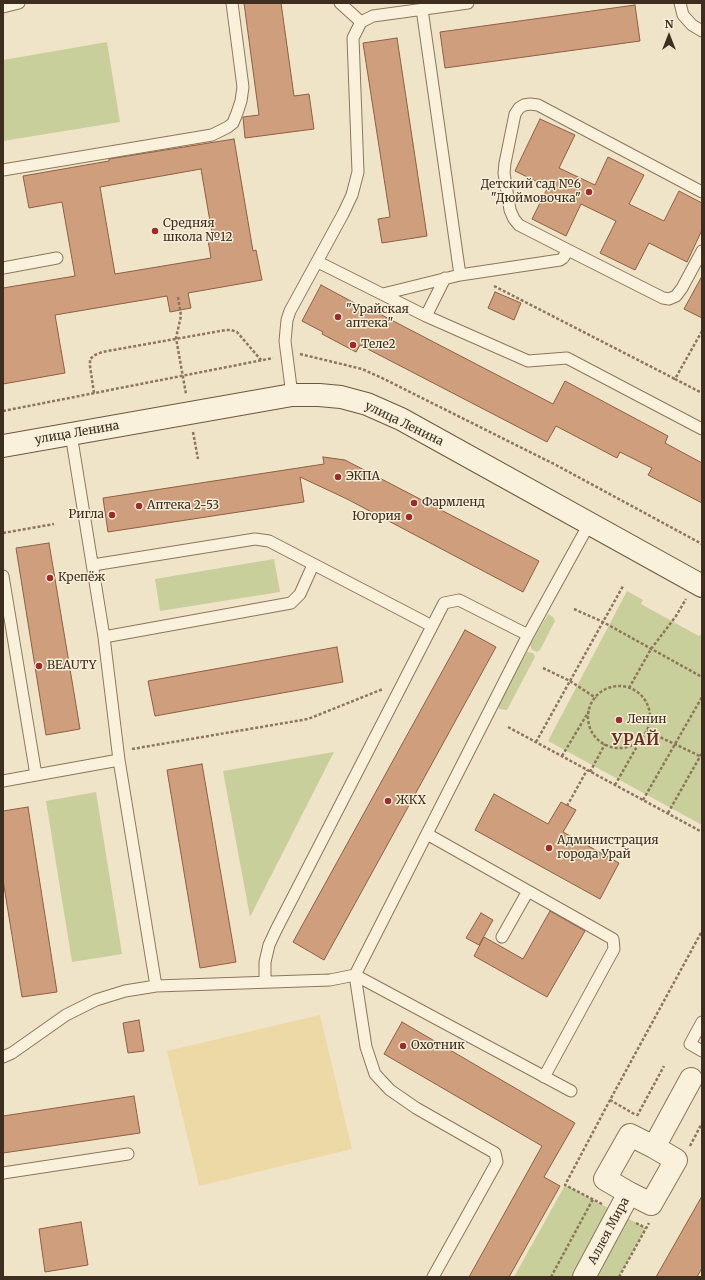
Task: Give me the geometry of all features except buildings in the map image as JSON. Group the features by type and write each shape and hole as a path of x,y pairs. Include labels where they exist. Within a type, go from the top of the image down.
{"main road":[{"name":"улица Ленина","path":"3,446 292,395 341,398 367,404 401,419 702,586"},
{"path":"654,1147 691,1079"},
{"name":"Аллея Мира","path":"630,1135 676,1160 651,1204 629,1193 605,1179 630,1135"},
{"name":"Аллея Мира","path":"584,1277 629,1193"}],"lane":[{"path":"3,7 19,3"},
{"path":"3,170 212,134 228,128 233,123 237,113 243,87 232,3"},
{"path":"340,3 361,22"},
{"path":"292,395 286,341 287,320 290,311 318,262 352,195 358,172 353,38 361,22 373,16 468,3"},
{"path":"680,3 683,15 692,25 702,31"},
{"path":"422,9 465,274"},
{"path":"702,192 538,105 524,105 519,108 515,114 504,173 510,210 514,219 520,224 662,298 669,299 676,296 702,251"},
{"path":"383,294 465,274 560,260 568,250"},
{"path":"3,268 58,258"},
{"path":"318,262 426,316 528,361 567,358 702,429"},
{"path":"426,316 445,278"},
{"path":"71,434 104,637 118,756 156,986"},
{"path":"432,1277 497,1162 495,1153 416,1108 390,1090 375,1074 366,1047 355,974 528,635 589,524"},
{"path":"93,565 255,539 268,541 432,626"},
{"path":"104,637 291,603 300,594 312,565"},
{"path":"3,576 36,775"},
{"path":"265,982 265,962 268,945 444,603 459,600 528,635"},
{"path":"3,781 118,756"},
{"path":"427,834 613,939 614,949 544,1077"},
{"path":"502,937 528,891"},
{"path":"3,1057 12,1053 66,1015 96,1000 125,991 156,986 330,980 355,974 571,1092"},
{"path":"702,1022 690,1044 702,1051"},
{"path":"3,1174 128,1154"}],"path":[{"path":"465,274 702,393"},
{"path":"178,297 181,316 176,338 198,459"},
{"path":"94,393 90,359 102,352 176,338 231,330 237,332 261,360"},
{"path":"675,379 702,331"},
{"path":"301,354 362,369 380,377 556,465 702,544"},
{"path":"3,411 276,358"},
{"path":"3,532 54,524"},
{"path":"536,742 623,586"},
{"path":"574,609 603,622 702,677"},
{"path":"629,688 651,649 676,616"},
{"path":"543,668 570,681 596,698"},
{"path":"118,756 308,719 405,680"},
{"path":"562,756 593,701 599,694 608,688 619,686 629,688 638,693 645,700 650,710 650,721 647,731 615,785"},
{"path":"644,800 702,697"},
{"path":"589,710 591,730 597,738 605,744 614,747 624,747 633,745 641,739"},
{"path":"508,728 702,832"},
{"path":"647,731 676,743 701,757"},
{"path":"567,806 605,744"},
{"path":"668,814 702,753"},
{"path":"646,1228 565,1185 613,1093 702,931"},
{"path":"637,1116 664,1066"},
{"path":"551,1277 593,1199"}],"green space":[{"path":"107,42 120,122 3,141 3,60"},
{"path":"274,559 280,592 160,611 155,579"},
{"path":"627,591 643,600 641,604 699,636 702,633 702,825 548,741"},
{"path":"548,614 553,617 555,621 540,650 537,652 532,650 530,645"},
{"path":"527,652 533,653 535,657 507,710 499,709 499,703"},
{"path":"334,752 250,917 223,771"},
{"path":"96,792 122,954 72,962 46,801"},
{"path":"565,1185 646,1228 619,1277 514,1277"}],"sand":[{"path":"320,1015 352,1149 199,1186 167,1051"}],"place":[{"name":"Детский сад №6 \"Дюймовочка\"","path":"589,192"},
{"name":"Средняя школа №12","path":"155,231"},
{"name":"\"Урайская аптека\"","path":"338,317"},
{"name":"Теле2","path":"353,345"},
{"name":"ЭКПА","path":"338,477"},
{"name":"Фармленд","path":"414,503"},
{"name":"Аптека 2-53","path":"139,506"},
{"name":"Ригла","path":"112,515"},
{"name":"Югория","path":"409,517"},
{"name":"Крепёж","path":"50,578"},
{"name":"BEAUTY","path":"39,666"},
{"name":"Ленин","path":"619,720"},
{"name":"ЖКХ","path":"388,801"},
{"name":"Администрация города Урай","path":"549,848"},
{"name":"Охотник","path":"403,1046"}],"district":[{"name":"УРАЙ","path":"636,740"}]}
